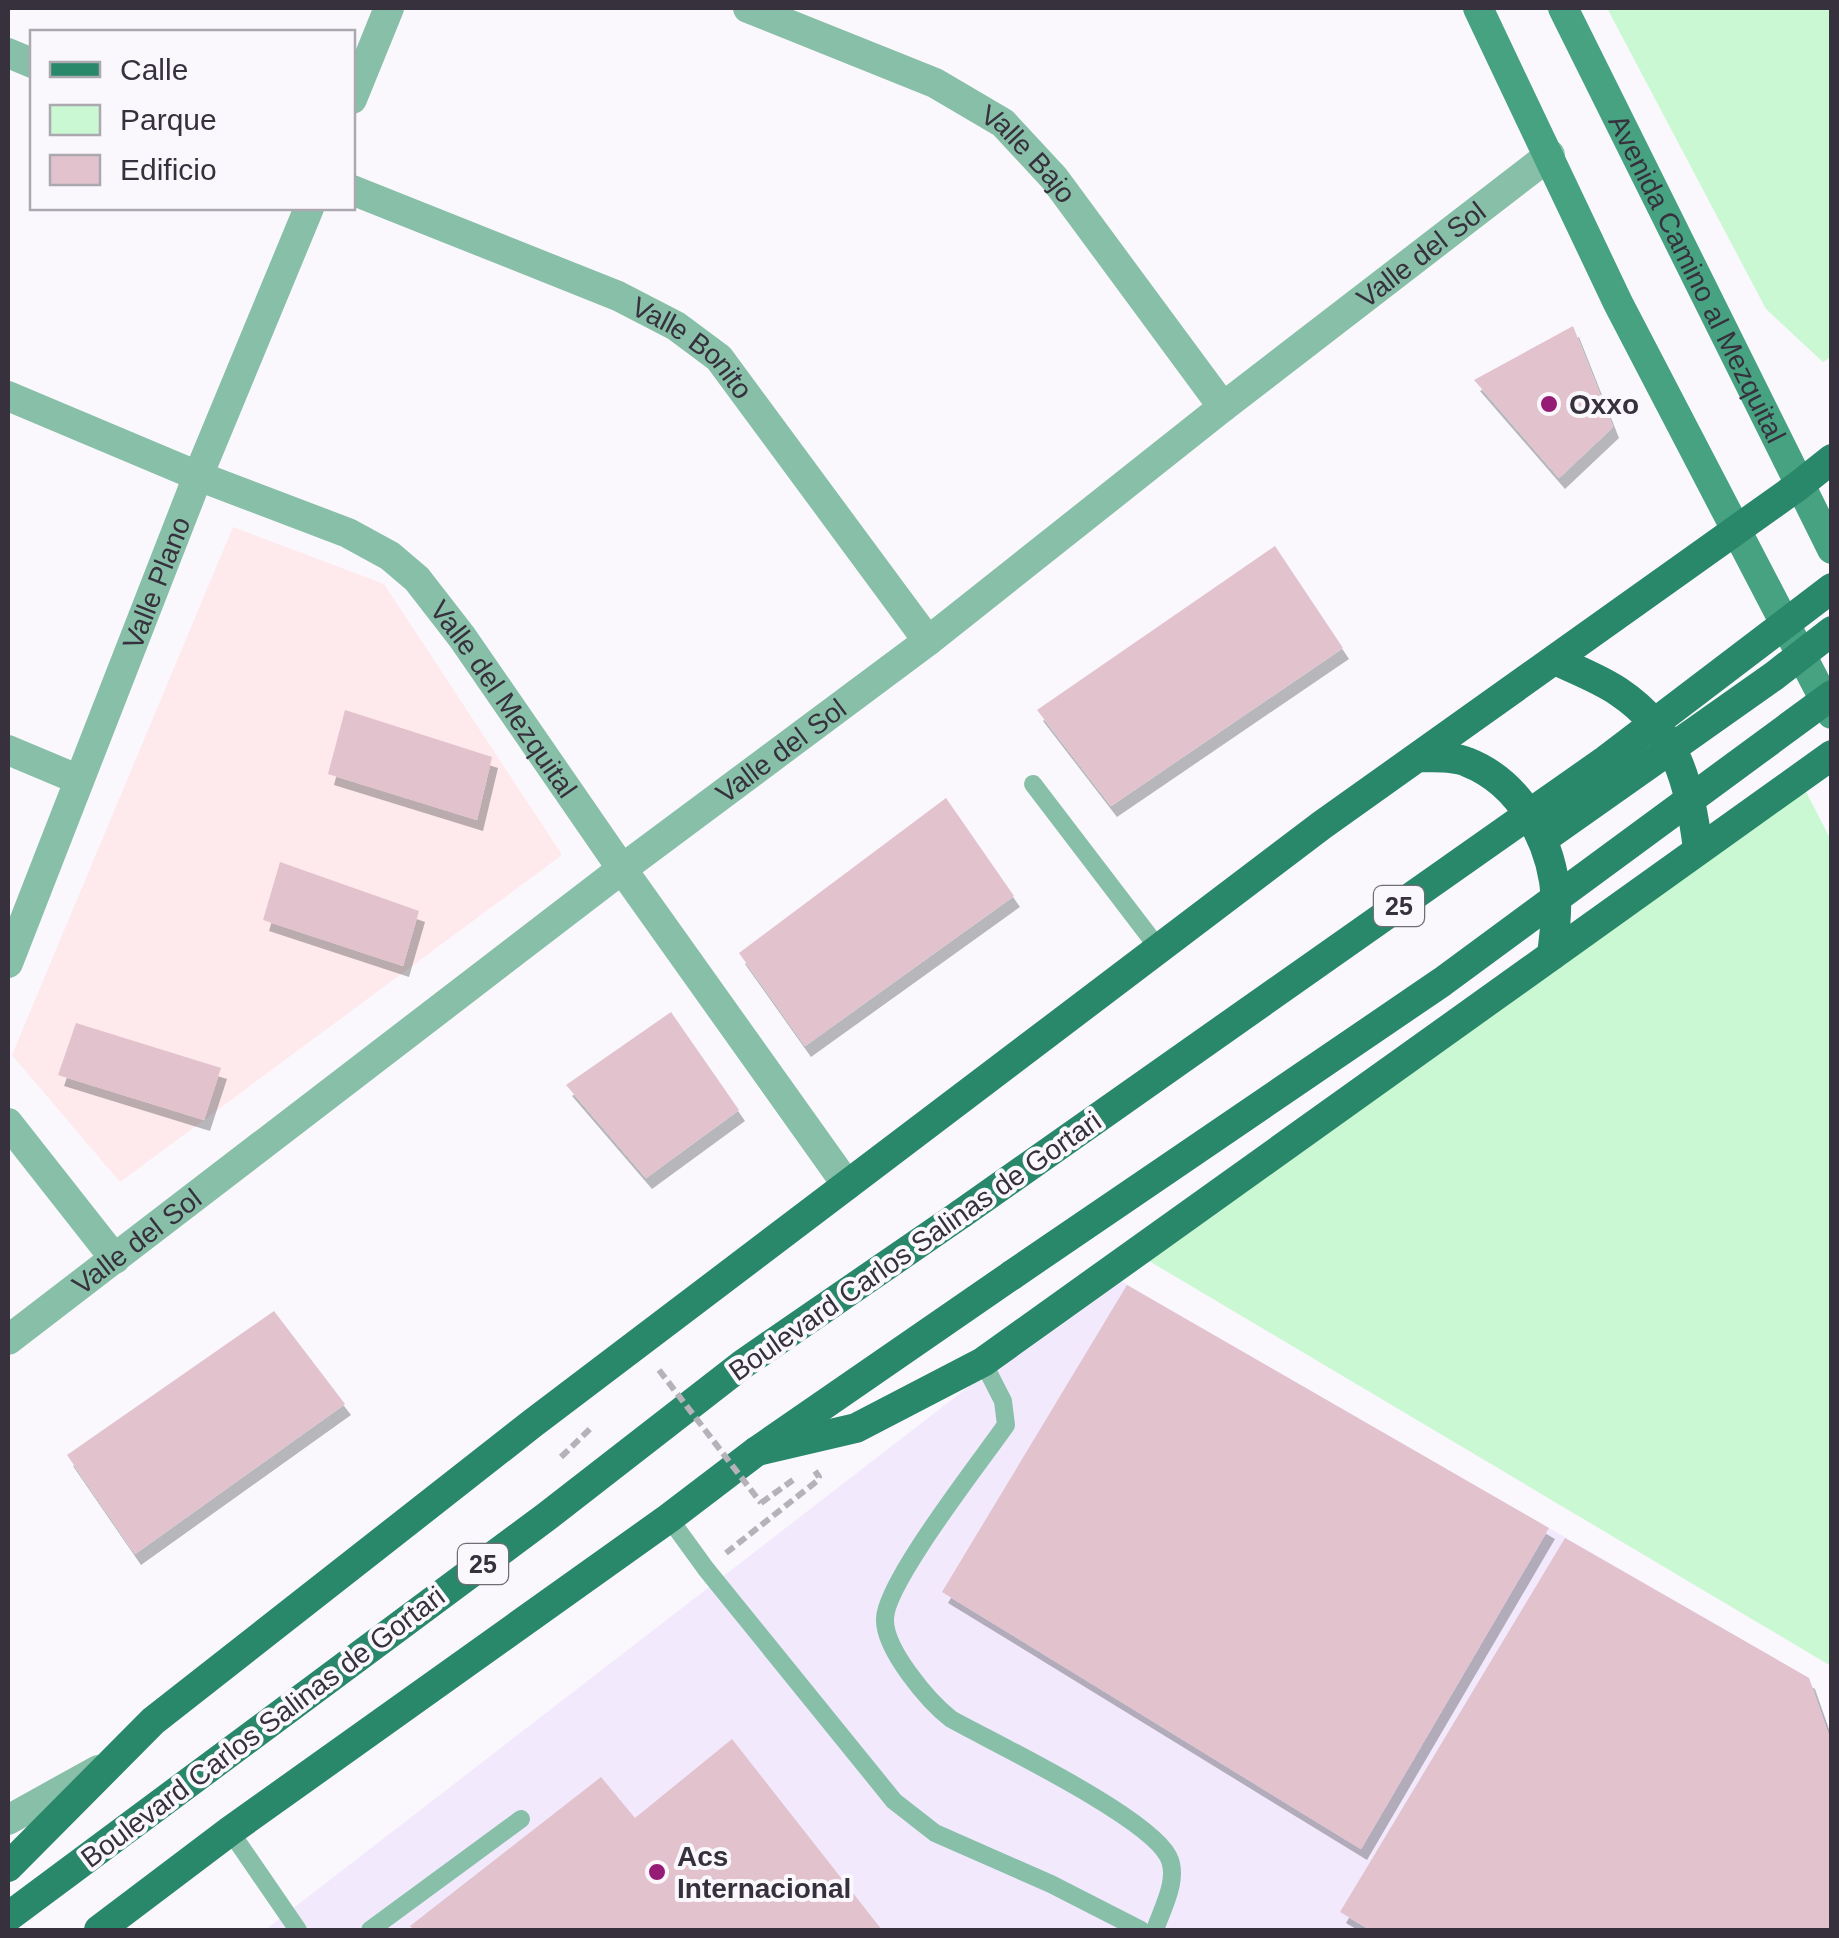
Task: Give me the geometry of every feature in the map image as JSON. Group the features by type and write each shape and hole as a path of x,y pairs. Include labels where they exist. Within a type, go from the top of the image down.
{"main road":[{"path":"1478,8 1618,303 1832,714"},
{"name":"Avenida Camino al Mezquital","path":"1563,8 1832,548"},
{"path":"8,1867 154,1721 532,1423 1322,824 1832,459"},
{"name":"Boulevard Carlos Salinas de Gortari","path":"8,1917 546,1518 743,1364 1606,760 1832,588"},
{"path":"1543,838 1832,631"},
{"path":"1555,660 1619,692 1673,747 1692,796 1698,849"},
{"name":"25","path":"99,1930 757,1451 1442,982 1832,695"},
{"path":"757,1451 856,1428 983,1362 1832,755"},
{"path":"1420,757 1464,760 1496,779 1530,814 1543,838 1556,898 1552,955"}],"street":[{"path":"355,92 389,8"},
{"name":"Valle Bajo","path":"748,8 935,83 1003,123 1054,178 1222,407"},
{"name":"Valle del Sol","path":"8,1340 928,641 1222,407 1550,155"},
{"name":"Valle Bonito","path":"355,191 618,296 676,326 719,358 928,641"},
{"name":"Valle Plano","path":"8,962 77,779 308,210"},
{"name":"Valle del Mezquital","path":"8,396 348,534 390,556 416,579 462,637 846,1186"},
{"path":"8,750 77,779"},
{"path":"8,1123 115,1259"},
{"path":"8,1820 106,1766"}],"lane":[{"path":"1033,784 1160,949"},
{"path":"983,1362 1003,1401 1006,1425 893,1586 884,1623 890,1641 930,1702 951,1719 1111,1807 1154,1839 1169,1858 1172,1878 1155,1930"},
{"path":"668,1518 894,1801 935,1833 1051,1884 1141,1930"},
{"path":"370,1930 521,1818"},
{"path":"230,1831 298,1930"}],"path":[{"path":"660,1370 761,1503 808,1468 819,1476 706,1569"}],"shaded area":[{"path":"233,527 384,584 562,855 120,1182 12,1055"},
{"path":"1112,1276 1809,1678 1831,1735 1831,1930 265,1930"}],"green space":[{"path":"1607,8 1831,8 1832,356 1823,362 1766,309"},
{"path":"1803,786 1832,842 1831,1666 1144,1258"}],"building":[{"name":"Oxxo","path":"1573,326 1613,427 1559,478 1474,380"},
{"path":"1275,546 1343,648 1111,806 1037,710"},
{"path":"345,710 492,757 477,820 328,774"},
{"path":"946,798 1014,896 805,1046 739,953"},
{"path":"280,862 419,911 403,966 263,920"},
{"path":"671,1012 739,1110 646,1178 566,1085"},
{"path":"76,1023 221,1068 204,1120 58,1075"},
{"path":"1127,1285 1549,1528 1361,1849 942,1592"},
{"path":"274,1311 345,1404 135,1554 67,1455"},
{"path":"1565,1538 1809,1678 1832,1744 1832,1930 1370,1930 1340,1912"},
{"name":"Acs Internacional","path":"732,1739 882,1930 414,1930 410,1926 601,1777 635,1818"}],"place":[{"name":"Oxxo","path":"1549,404"},
{"name":"Acs Internacional","path":"657,1872"}]}
